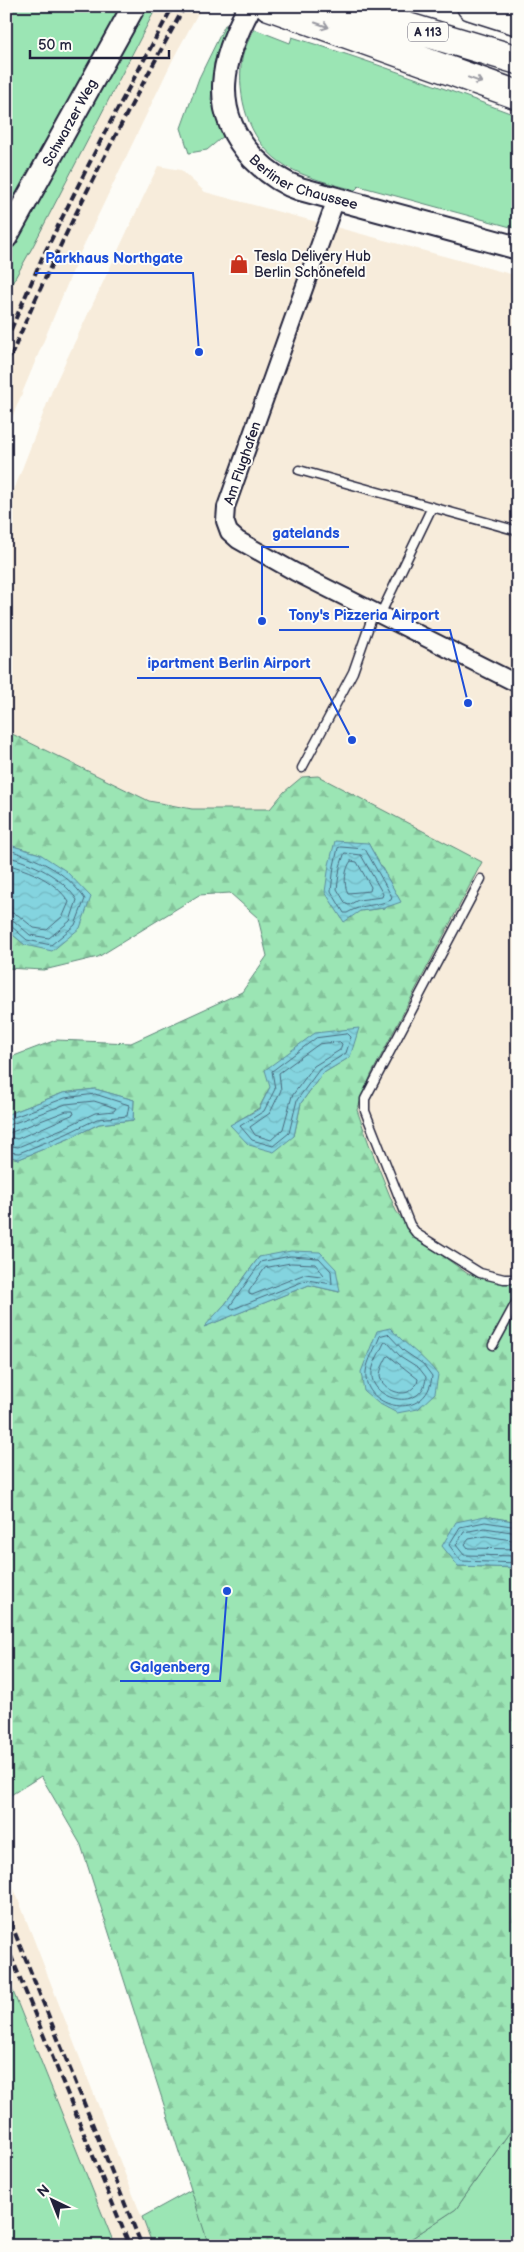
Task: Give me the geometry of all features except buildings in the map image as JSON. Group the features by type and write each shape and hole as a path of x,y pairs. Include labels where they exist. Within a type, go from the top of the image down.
{"highway":[{"name":"A 113","path":"337,6 518,60"},
{"path":"471,6 518,21"},
{"path":"265,7 518,96"}],"street":[{"name":"Schwarzer Weg","path":"6,237 134,6"},
{"name":"Berliner Chaussee","path":"265,7 237,31 228,58 224,79 228,118 241,145 272,176 291,186 518,248"},
{"name":"Am Flughafen","path":"336,199 229,498 225,521 230,532 238,540 295,572 518,684"}],"lane":[{"path":"299,470 518,531"},
{"path":"302,768 353,672 377,614 432,507"},
{"path":"481,879 365,1099 365,1111 410,1225 417,1234 480,1273 504,1279 518,1279"},
{"path":"493,1345 518,1298"}],"shaded area":[{"path":"157,6 202,6 174,57 81,251 6,432 6,294"},
{"path":"158,166 181,170 205,192 518,276 518,1283 503,1282 468,1274 415,1236 396,1211 357,1109 371,1075 284,792 270,809 192,809 149,801 6,731 6,511 53,388"},
{"path":"6,1868 153,2246 115,2246 6,1974"}],"green space":[{"path":"6,6 148,6 156,8 32,248 6,294"},
{"path":"225,25 227,25 214,63 211,100 225,135 207,150 189,153 181,128 199,78"},
{"path":"254,29 290,43 292,37 349,55 518,116 518,229 359,186 355,190 328,183 294,170 274,157 264,147 249,122 242,95 242,61"},
{"path":"6,731 149,801 192,809 270,809 284,792 302,777 318,776 482,862 371,1075 357,1110 396,1211 415,1236 468,1274 503,1282 518,1283 518,1522 485,1516 458,1566 518,1568 518,2120 456,2209 400,2246 209,2246 81,1845 41,1776 6,1798 6,1156 19,1159 99,1124 133,1120 134,1100 95,1089 63,1093 6,1115 6,1059 56,1040 131,1043 242,992 267,956 258,918 230,893 199,895 98,957 44,970 6,968 6,929 25,945 40,854 6,844","holes":["368,843 400,901 384,908 360,911","350,1057 322,1074 301,1103 294,1136 231,1125 259,1108 270,1087","259,1257 339,1292 309,1285 206,1326 226,1303"]},
{"path":"6,1974 115,2246 6,2246"},
{"path":"518,2120 518,2246 400,2246 456,2209"},
{"path":"193,2189 209,2246 153,2246 142,2217"}],"water":[{"path":"335,841 368,843 401,902 384,908 360,911 344,922 325,892"},
{"path":"6,844 40,854 66,871 91,897 80,928 52,951 25,945 6,929"},
{"path":"359,1028 350,1057 322,1074 301,1103 294,1136 274,1152 249,1145 230,1125 259,1109 270,1087 265,1070 315,1033"},
{"path":"95,1089 134,1100 133,1120 99,1124 19,1159 6,1156 6,1115 63,1093"},
{"path":"291,1251 320,1252 336,1269 340,1292 309,1285 204,1327 226,1303 259,1257"},
{"path":"390,1328 427,1362 438,1375 435,1393 418,1409 397,1413 378,1403 364,1391 361,1372 377,1331"},
{"path":"485,1516 518,1522 518,1568 458,1566 442,1546 456,1522"}],"railway":[{"path":"6,341 42,258 104,134 173,6"},
{"path":"6,368 46,276 90,185 185,6"},
{"path":"6,1911 142,2246"},
{"path":"6,1944 130,2246"}],"place":[{"name":"Tesla Delivery Hub Berlin Schönefeld","path":"239,264"},
{"name":"Parkhaus Northgate","path":"199,352"},
{"name":"gatelands","path":"262,621"},
{"name":"Tony's Pizzeria Airport","path":"468,703"},
{"name":"ipartment Berlin Airport","path":"352,740"},
{"name":"Galgenberg","path":"227,1591"}]}
